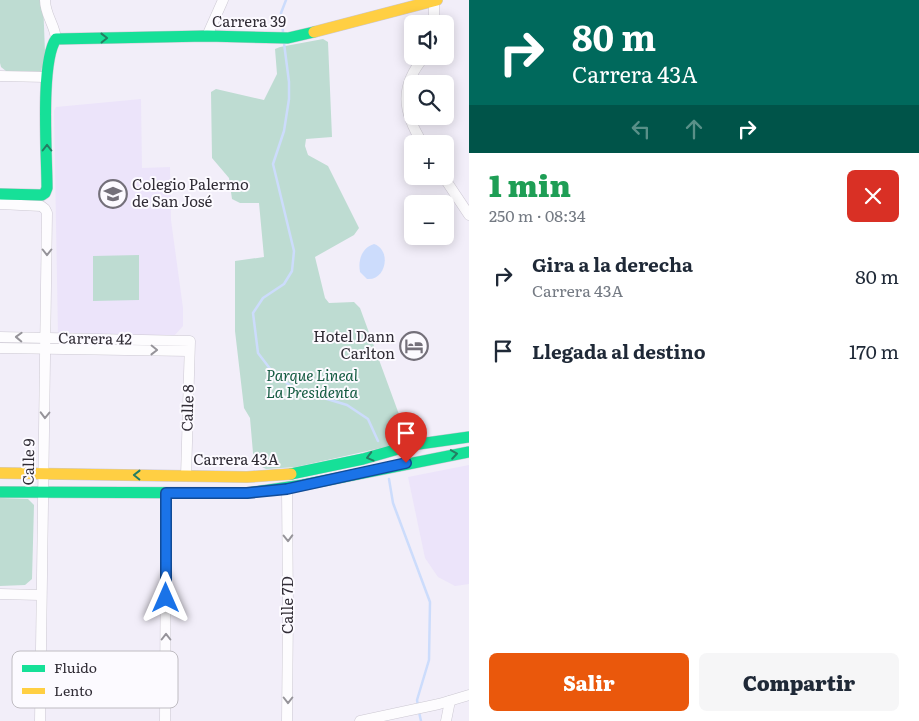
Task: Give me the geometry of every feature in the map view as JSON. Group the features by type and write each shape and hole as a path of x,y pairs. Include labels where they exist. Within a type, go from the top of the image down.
{"main road":[{"name":"Carrera 39","path":"56,39 207,36 286,38 335,28 435,0"},
{"name":"Calle 9","path":"44,201 46,77 51,46 56,39"},
{"path":"0,194 44,201"},
{"name":"Carrera 43A","path":"0,473 186,476 286,475 363,459 412,446 469,437"},
{"name":"Carrera 43A","path":"0,492 247,493 287,489 366,473 417,460 469,452"}],"street":[{"path":"45,0 45,9 56,39"},
{"path":"207,36 224,0"},
{"path":"434,15 435,0"},
{"path":"417,65 406,89 407,110 419,135"},
{"path":"0,76 46,77"},
{"path":"449,185 469,215"},
{"path":"0,204 44,201"},
{"name":"Calle 9","path":"40,651 46,349 44,201"},
{"name":"Carrera 42","path":"0,337 190,346"},
{"name":"Carrera 42","path":"0,348 190,346"},
{"name":"Calle 8","path":"186,476 190,346"},
{"name":"Calle 7D","path":"287,489 288,721"},
{"path":"165,651 166,493"},
{"path":"0,594 40,595"},
{"path":"360,721 439,704 469,695"},
{"path":"446,721 450,700"},
{"name":"Calle 9","path":"40,708 40,721"},
{"path":"165,708 165,721"}],"shaded area":[{"name":"Colegio Palermo de San José","path":"141,99 142,168 170,167 171,220 183,308 183,326 173,337 58,335 54,111 56,107"},
{"path":"469,465 469,584 455,586 438,577 425,558 408,477"}],"green space":[{"path":"0,0 43,0 45,53 41,72 6,71 1,67"},
{"name":"Parque Lineal La Presidenta","path":"323,39 328,42 332,137 306,139 305,146 308,155 328,166 359,228 354,235 315,257 325,298 329,303 354,302 360,308 406,437 394,445 296,467 266,469 258,465 253,453 250,418 244,408 235,331 235,261 264,257 259,203 240,203 232,199 229,178 212,158 211,92 216,89 264,100 277,74 275,49"},
{"path":"139,255 139,300 93,301 93,256"},
{"path":"0,498 28,499 34,505 32,579 25,585 0,586"}],"water":[{"path":"374,244 380,247 383,252 384,264 379,275 367,279 360,272 360,259 363,252"}],"waterway":[{"path":"283,32 281,13 286,0"},
{"path":"284,43 289,82 289,99 284,131 273,164 294,251 292,271 284,284 263,298 253,313 258,353 271,370 293,388 347,405 368,419 378,441"},
{"path":"389,479 393,503 430,602 429,660 417,700 418,706"},
{"path":"419,712 421,721"}],"traffic: fast":[{"path":"0,194 42,195 47,188 46,88 51,51 56,39 207,36 288,38 314,32"},
{"path":"291,474 363,459 412,445 469,437"},
{"path":"0,492 247,493 303,485 469,452"}],"traffic: slow":[{"path":"314,32 437,0"},
{"path":"0,473 247,477 291,474"}],"place":[{"name":"Colegio Palermo de San José","path":"113,194"},
{"name":"Hotel Dann Carlton","path":"414,346"}],"route":[{"path":"166,598 166,493 247,493 287,489 406,463"}]}
